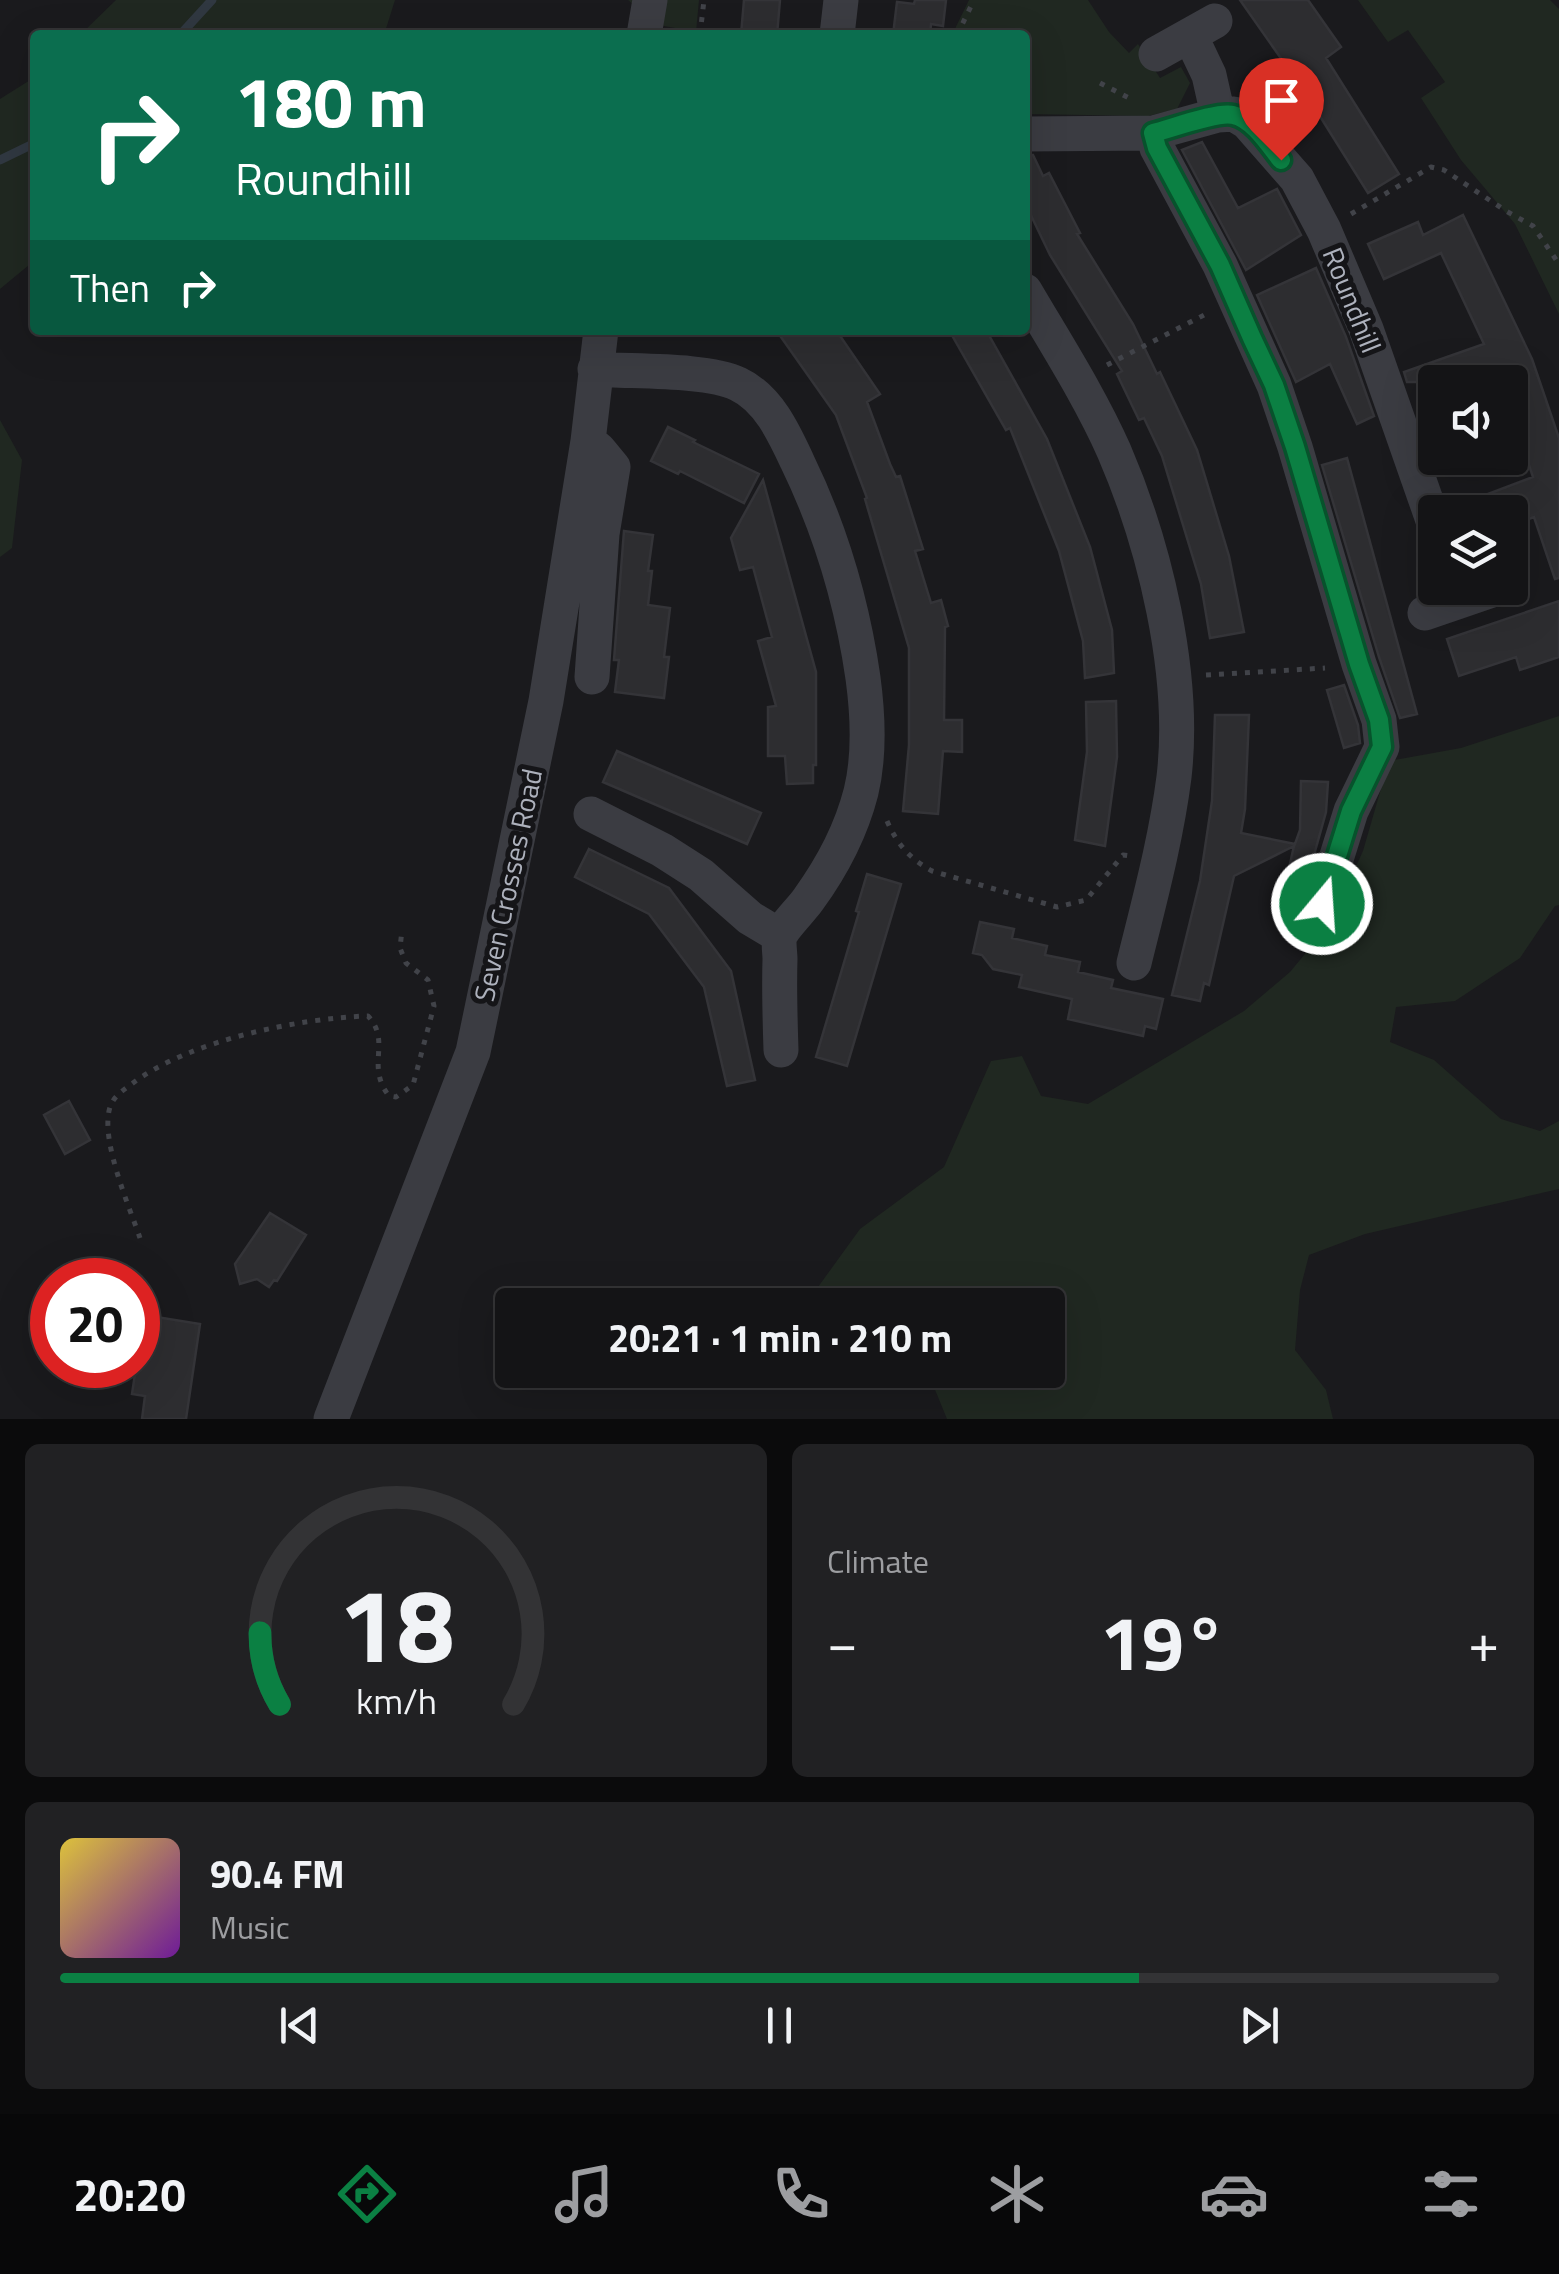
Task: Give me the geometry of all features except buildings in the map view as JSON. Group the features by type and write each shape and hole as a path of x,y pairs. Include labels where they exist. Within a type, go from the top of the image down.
{"street":[{"path":"645,30 650,0"},
{"path":"838,30 841,0"},
{"path":"1030,134 1153,133 1218,115 1202,28 1156,54"},
{"name":"Roundhill","path":"1218,115 1234,114 1247,122 1297,179 1324,230 1366,329 1424,495"},
{"path":"1153,133 1157,148 1220,265 1274,385 1381,732 1382,747 1351,811 1322,904"},
{"path":"1030,300 1078,381 1113,450 1140,517 1159,591 1173,678 1174,775 1160,858 1131,940"},
{"name":"Seven Crosses Road","path":"332,1419 473,1052 546,701 588,440 600,335"},
{"path":"595,369 718,376 741,385 759,400 798,462 826,526 846,588 866,707 868,738 862,789 835,859 780,936 780,1050"},
{"path":"588,440 612,467 602,534 592,677"},
{"path":"1426,614 1441,605"},
{"path":"590,814 662,850 701,875 750,918 780,936"}],"path":[{"path":"701,30 704,0"},
{"path":"960,30 974,0"},
{"path":"1324,230 1432,168 1444,170 1533,226 1559,264"},
{"path":"1078,381 1235,298"},
{"path":"1173,678 1359,664"},
{"path":"862,789 876,797 902,849 918,863 932,871 1057,907 1086,900 1123,855 1160,858"},
{"path":"140,1238 109,1143 108,1116 113,1098 142,1077 196,1048 285,1026 368,1016 380,1038 376,1064 381,1086 389,1096 396,1097 413,1085 434,1006 428,980 406,963 400,948 402,930"}],"shaded area":[{"path":"116,0 395,0 386,30 85,30"},
{"path":"628,0 699,0 696,30 659,25"},
{"path":"969,0 1088,0 1129,53 1138,44 1160,78 1181,67 1190,83 1177,109 1148,116 1030,114 1030,30 954,30"},
{"path":"1358,0 1550,0 1559,9 1559,314 1515,224 1461,160 1421,98 1445,82 1408,30 1388,42"},
{"path":"30,80 30,264 0,289 0,99"},
{"path":"0,420 22,460 12,548 0,557"},
{"path":"1559,716 1559,905 1520,958 1455,1001 1396,1007 1390,1042 1434,1060 1501,1119 1540,1131 1559,1121 1559,1189 1365,1234 1309,1255 1300,1290 1295,1350 1326,1390 1333,1419 947,1419 934,1388 1065,1388 1065,1288 817,1288 860,1229 944,1167 991,1061 1022,1056 1041,1096 1088,1104 1244,1011 1290,972 1329,925 1363,851 1389,761 1461,748"}],"waterway":[{"path":"185,30 212,0"},
{"path":"0,160 30,145"}],"route":[{"path":"1281,160 1247,122 1234,114 1153,133 1157,148 1220,265 1274,385 1379,720 1382,747 1351,811 1322,904"}]}
